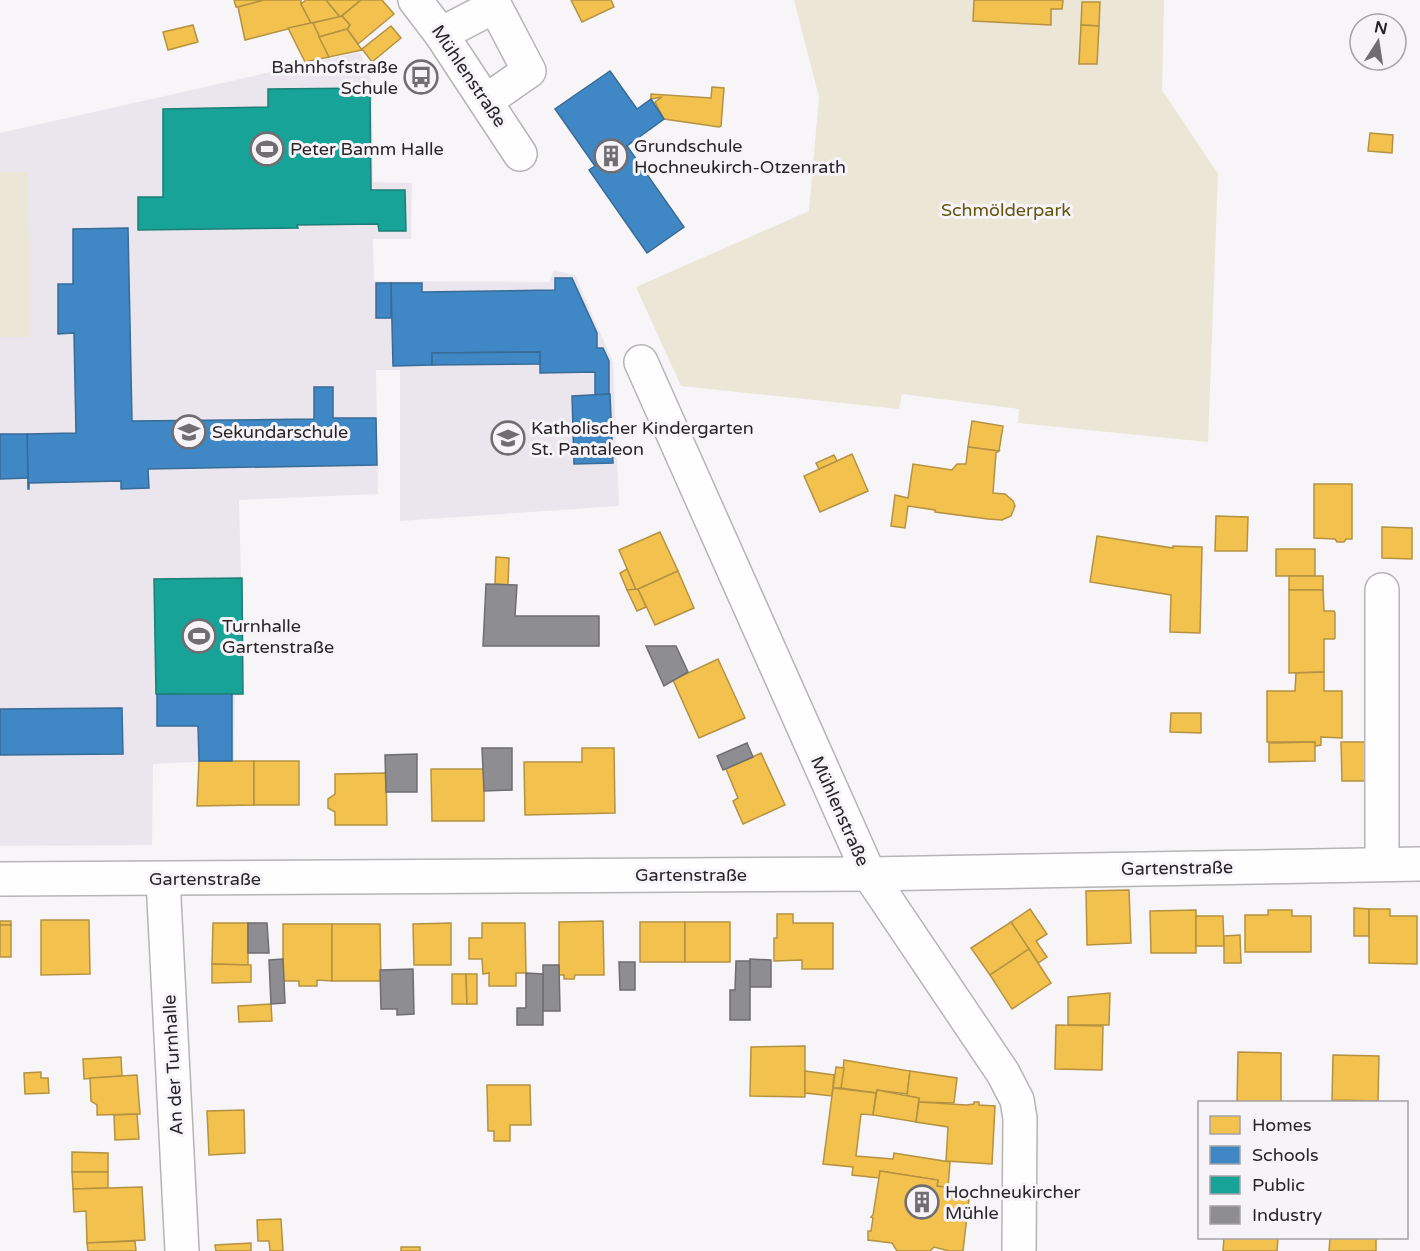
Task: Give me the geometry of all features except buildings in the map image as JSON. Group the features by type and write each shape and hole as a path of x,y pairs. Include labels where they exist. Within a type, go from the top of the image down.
{"street":[{"name":"Mühlenstraße","path":"415,0 441,33 520,154"},
{"path":"441,33 495,6 529,71 486,101"},
{"name":"Mühlenstraße","path":"641,362 868,874 1003,1072 1014,1092 1020,1118 1019,1251"},
{"path":"1382,590 1382,864"},
{"name":"Gartenstraße","path":"0,879 868,874 1420,864"},
{"name":"An der Turnhalle","path":"163,879 182,1251"}],"shaded area":[{"name":"Sekundarschule","path":"360,52 372,82 373,182 412,183 411,239 373,239 374,281 549,282 554,270 575,275 613,362 619,506 400,521 400,370 376,370 378,494 239,500 244,695 235,696 234,760 153,764 152,845 0,846 0,133"}],"green space":[{"name":"Schmölderpark","path":"794,0 1164,0 1162,90 1218,174 1208,442 1018,423 1019,409 902,394 899,409 681,386 636,287 809,211 819,97"},
{"path":"0,172 28,172 30,337 0,337"}],"place":[{"name":"Bahnhofstraße Schule","path":"421,77"},
{"name":"Peter Bamm Halle","path":"267,149"},
{"name":"Grundschule Hochneukirch-Otzenrath","path":"611,156"},
{"name":"Sekundarschule","path":"189,432"},
{"name":"Katholischer Kindergarten St. Pantaleon","path":"508,438"},
{"name":"Turnhalle Gartenstraße","path":"199,636"},
{"name":"Hochneukircher Mühle","path":"922,1202"}]}
